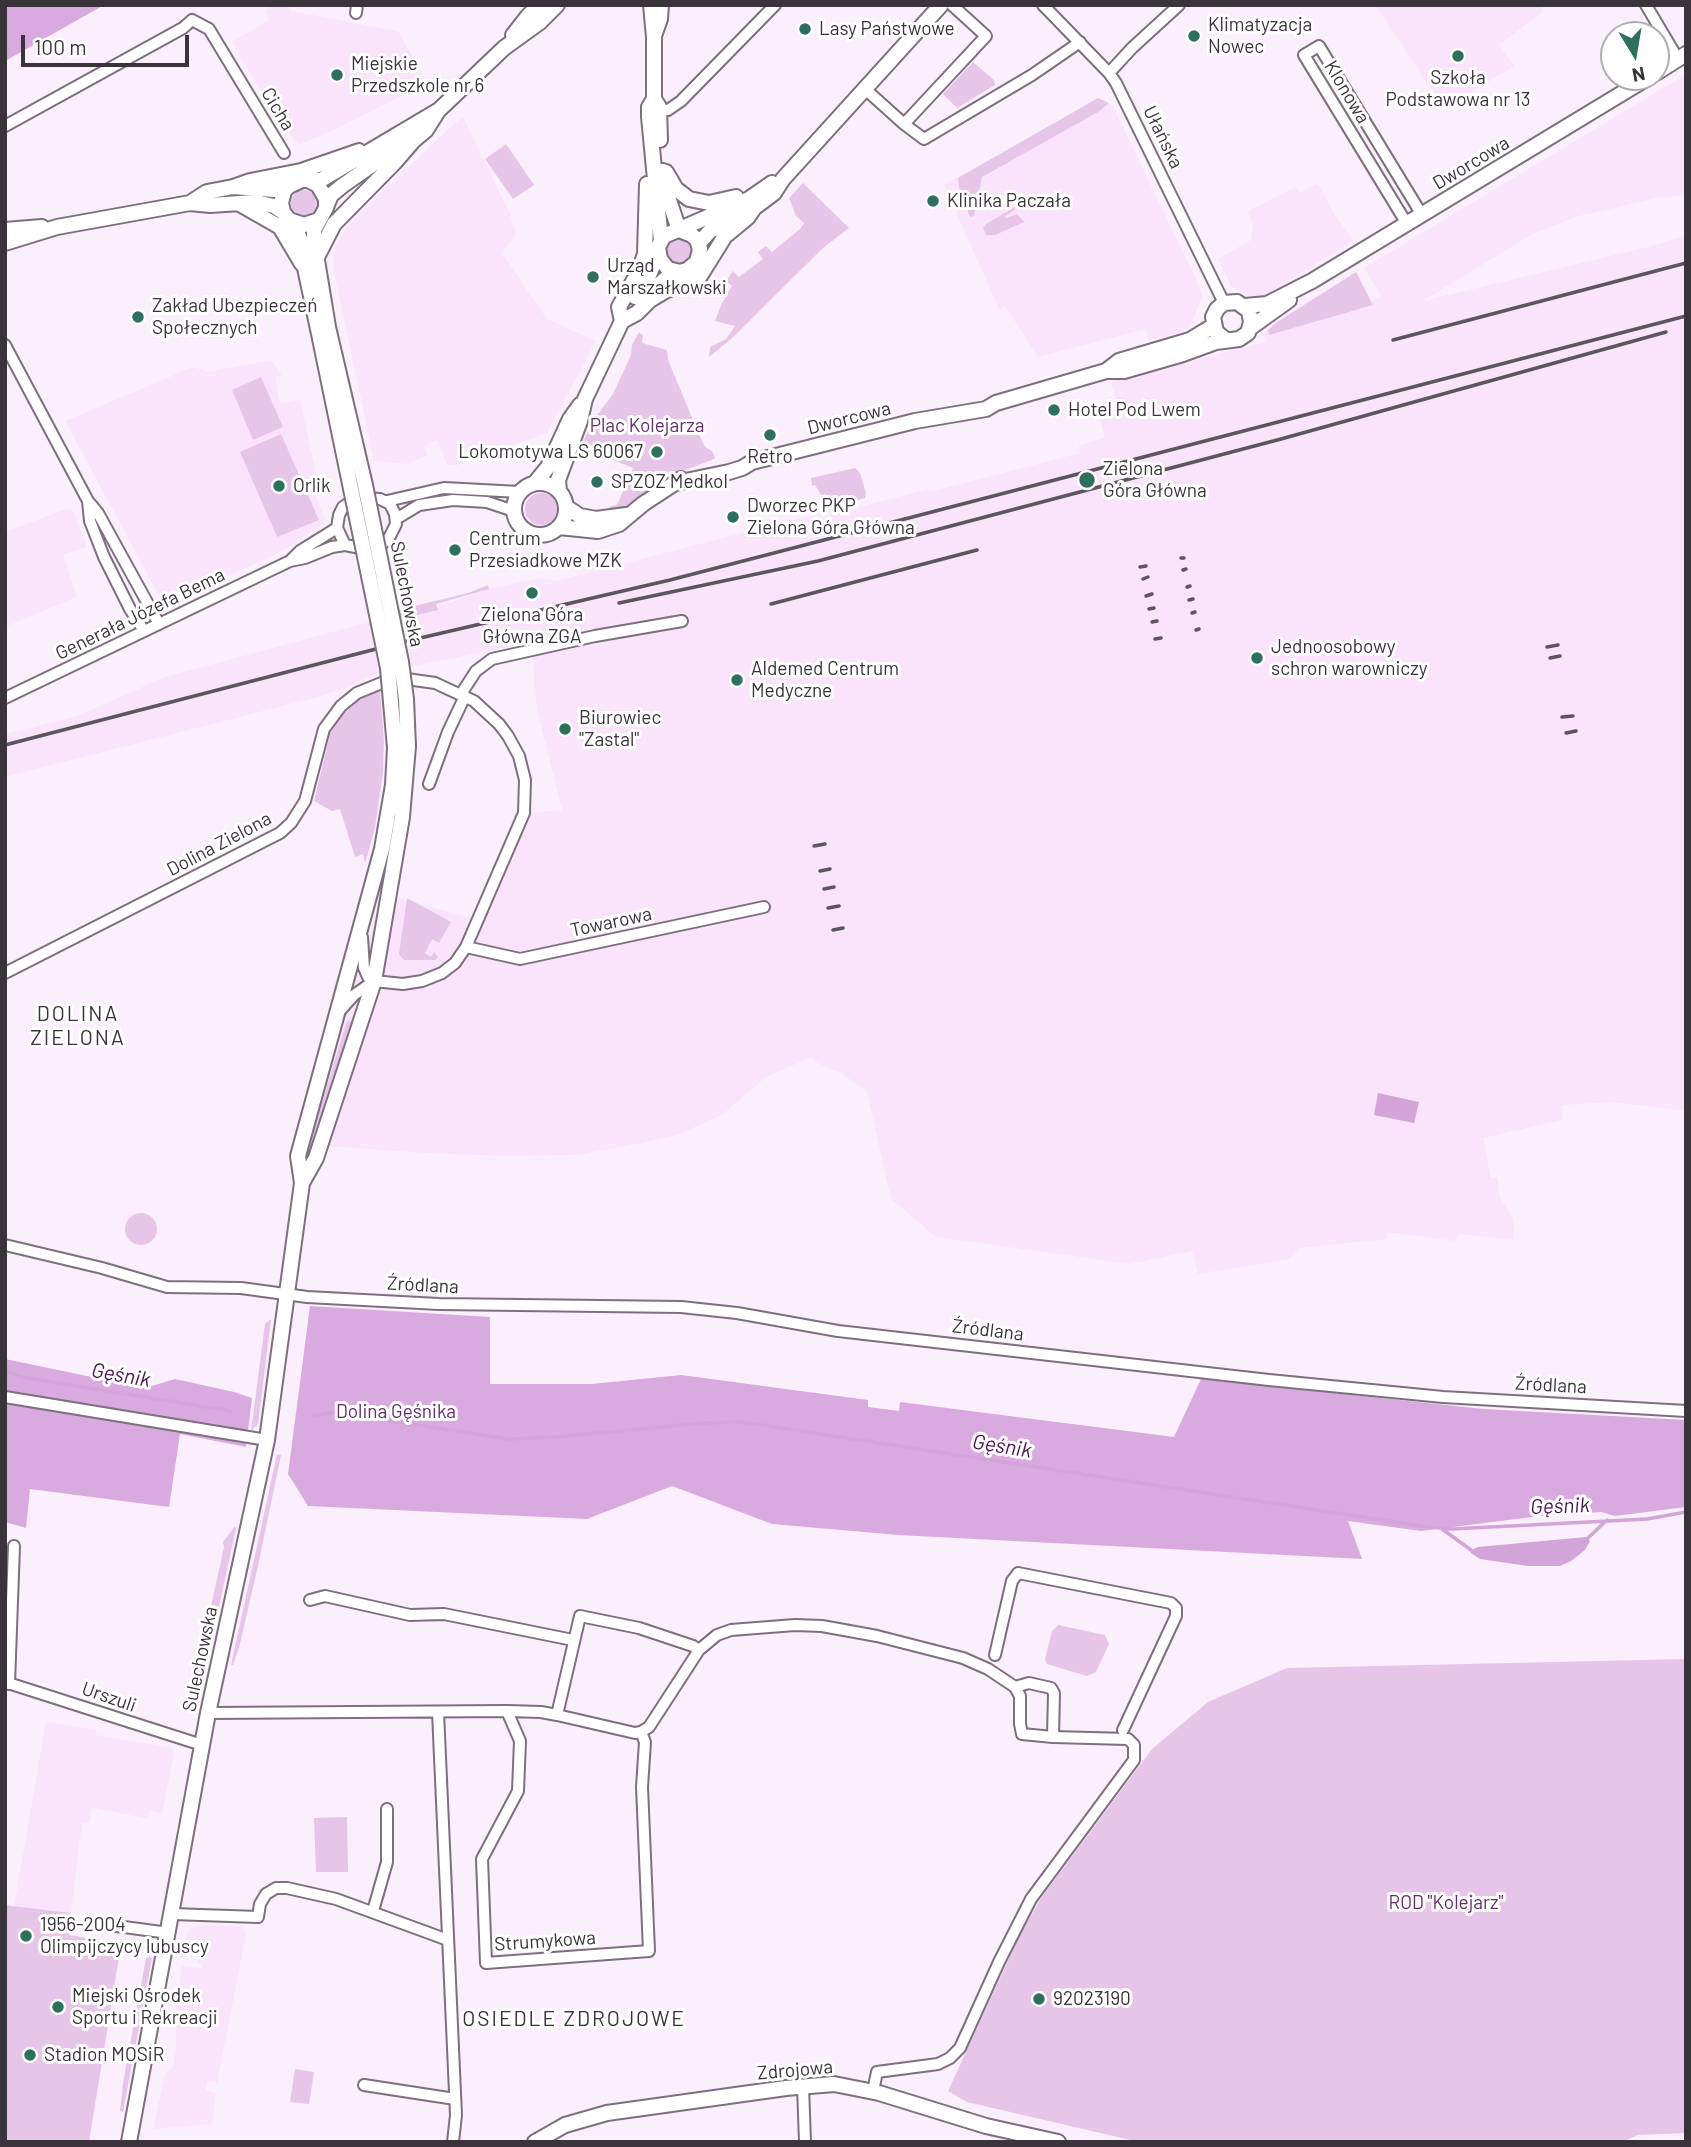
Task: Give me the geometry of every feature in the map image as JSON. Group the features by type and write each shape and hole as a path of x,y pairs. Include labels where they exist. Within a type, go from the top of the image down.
{"street":[{"path":"504,48 539,5"},
{"path":"237,202 280,227 310,264 334,224 426,130 439,110 504,48 540,22 557,5"},
{"path":"624,318 670,275 692,267 697,262 700,250 699,243 692,235 680,230 667,194 656,104 651,5"},
{"path":"654,37 662,5"},
{"path":"680,272 663,265 659,247 649,107 656,104 668,110 681,101 775,5"},
{"path":"699,243 717,226 754,208 774,193 783,178 941,5"},
{"path":"904,124 986,36 952,5"},
{"name":"Ułańska","path":"1043,5 1109,73 1139,127 1224,303"},
{"path":"1109,73 1179,5"},
{"path":"1646,5 1682,57"},
{"name":"Cicha","path":"5,126 183,28 192,20 209,29 284,153"},
{"path":"864,88 924,139 1032,75 1080,42"},
{"name":"Klonowa","path":"1407,224 1304,55 1319,46 1422,215"},
{"name":"Dworcowa","path":"1245,306 1267,304 1312,281 1626,91"},
{"path":"233,187 274,190 295,182 321,180 439,110"},
{"path":"5,243 57,227 190,203 264,203 274,206 304,225 322,214 331,195 342,186 389,153 414,140"},
{"path":"190,203 207,192 301,171 354,152 374,148"},
{"path":"624,318 619,307 639,271 645,254 647,155 651,149"},
{"path":"662,165 676,189 689,199 709,203 760,192"},
{"path":"585,399 580,421 561,472 559,491 566,508 565,514 559,527 542,535 531,534 519,525 514,511 516,498 520,492 536,483 548,467 570,419 585,399 624,318 648,278 659,247 668,233 680,230 760,192 783,178"},
{"path":"310,181 323,192 322,214"},
{"path":"286,216 282,199 289,186"},
{"path":"624,318 665,290 700,276 725,236 748,217 754,208"},
{"name":"Sulechowska","path":"310,264 314,230 322,214"},
{"name":"Sulechowska","path":"286,216 297,231 310,264 323,328 365,485 406,699 402,747 402,817 374,982 316,1158 302,1183"},
{"path":"5,230 57,227"},
{"name":"Dworcowa","path":"1250,328 1312,281"},
{"path":"1233,302 1245,306 1251,316 1250,328 1239,339 1226,340 1216,332 1213,326 1214,313 1224,303 1233,302"},
{"name":"Dworcowa","path":"1106,371 1119,361 1177,344 1213,326"},
{"name":"Dworcowa","path":"559,527 605,530 619,524 688,473 740,460 752,462 956,413 965,414 986,409 996,403 1106,371 1125,371 1226,340"},
{"path":"5,345 88,501 98,513 159,624"},
{"path":"536,483 548,484 559,491"},
{"path":"387,501 393,507 396,519 393,532 381,545 366,549 345,545 337,528 339,515 343,507 352,501 372,497 387,501 453,488 520,492"},
{"path":"396,519 419,505 453,500 487,502 514,511"},
{"path":"88,501 90,522 104,557 144,631"},
{"name":"Dworcowa","path":"566,508 580,516 596,519 630,514"},
{"name":"Generała Józefa Bema","path":"290,561 300,551 337,528"},
{"name":"Generała Józefa Bema","path":"5,698 290,561 345,545"},
{"path":"429,784 463,695 476,671 492,659 596,636 682,621"},
{"name":"Dolina Zielona","path":"5,973 280,833 291,823 304,801 321,737 328,721 357,693 384,682 407,678 435,683 463,695"},
{"path":"374,982 403,984 432,978 455,963 466,947 524,813 525,779 519,757 508,736 480,706 463,695"},
{"name":"Sulechowska","path":"130,2142 208,1713 267,1440 302,1183 298,1156 362,923 402,747"},
{"name":"Towarowa","path":"466,947 520,958 764,907"},
{"name":"Sulechowska","path":"362,923 364,968 374,982"},
{"name":"Sulechowska","path":"336,1016 354,995 374,982"},
{"name":"Źródlana","path":"5,1245 167,1287 241,1287 307,1297 439,1304 681,1307 737,1313 838,1331 1269,1380 1443,1397 1686,1410"},
{"path":"5,1397 267,1440"},
{"path":"7,1683 14,1546"},
{"path":"995,1655 1012,1581 1018,1573 1171,1603 1176,1608 1176,1616 1123,1730"},
{"path":"310,1600 325,1596 410,1615 444,1615 573,1640"},
{"path":"557,1715 580,1616 639,1628 699,1650"},
{"path":"208,1713 541,1712 635,1733 649,1727 699,1650 717,1635 731,1630 794,1625 822,1626 877,1636 963,1658 988,1669 1015,1687 1020,1696 1022,1734 1122,1738 1132,1741 1135,1755 1128,1769 1031,1899 960,2049 938,2064 877,2072 873,2091"},
{"name":"Urszuli","path":"7,1683 202,1745"},
{"path":"1015,1687 1029,1683 1053,1690 1053,1737"},
{"name":"Strumykowa","path":"507,1711 520,1741 518,1791 482,1859 486,1963 649,1951 642,1787 645,1742 641,1732"},
{"path":"438,1712 455,2099 453,2142"},
{"path":"373,1911 387,1862 387,1809"},
{"path":"172,1914 258,1917 260,1904 267,1894 276,1888 286,1888 373,1911 448,1940"},
{"path":"94,1923 169,1933"},
{"name":"Zdrojowa","path":"535,2142 565,2125 607,2113 834,2084 873,2091 986,2126 1058,2142"},
{"path":"364,2085 455,2099"},
{"path":"803,2086 805,2142"}],"shaded area":[{"name":"Miejskie Przedszkole nr 6","path":"271,5 286,5 291,11 398,31 427,83 298,145 255,82 232,42 269,20 266,12"},
{"name":"Szkoła Podstawowa nr 13","path":"1375,5 1539,5 1544,11 1499,45 1514,66 1460,99 1458,97 1442,105"},
{"path":"1686,74 1686,195 1657,198 1575,217 1529,236 1423,301 1652,246 1686,235 1686,1111 1611,1102 1563,1105 1562,1120 1483,1138 1491,1178 1497,1177 1500,1197 1513,1219 1514,1240 1458,1234 1455,1241 1387,1232 1387,1239 1300,1248 1289,1259 1198,1274 1192,1251 1130,1264 936,1237 891,1199 867,1092 841,1073 815,1062 812,1057 766,1077 722,1115 677,1135 577,1155 504,1156 312,1145 345,1016 382,892 478,919 524,813 562,810 537,709 531,642 371,675 346,688 318,697 5,777 5,734 77,716 165,677 354,626 437,607 491,588 542,578 556,581 820,513 822,517 1080,453 1079,445 1105,438 1100,420 1106,418 1105,415 1119,411 1111,382 1266,342 1263,334 1382,297 1364,268 1658,91 1670,91 1670,84"},
{"path":"1099,98 1109,103 1115,111 1202,295 1191,326 1181,332 1148,340 1146,329 1038,357 1005,306 999,309 944,185"},
{"path":"463,117 510,214 516,235 502,253 547,319 596,341 547,433 457,465 447,465 437,440 424,446 428,455 408,464 374,461 333,267 335,246 349,224"},
{"path":"1318,183 1333,212 1354,241 1254,299 1231,286 1218,259 1251,240 1253,227 1248,211 1295,187 1300,193"},
{"path":"271,360 282,375 275,377 280,403 300,399 315,469 312,486 325,519 324,523 293,545 264,560 206,586 204,582 162,601 65,421 193,367 208,372"},
{"path":"70,509 74,512 87,547 63,555 77,597 5,627 5,532"},
{"path":"1378,1093 1419,1102 1414,1123 1374,1115"},
{"path":"1586,1537 1590,1541 1585,1550 1560,1566 1528,1566 1480,1559 1471,1553 1471,1550 1478,1547"},
{"path":"46,1722 96,1730 96,1735 172,1748 174,1753 162,1814 149,1810 148,1819 91,1809 90,1823 82,1823 71,1913 14,1906"},
{"path":"197,1925 243,1926 246,1934 217,2083 207,2081 205,2090 216,2093 212,2124 153,2129 165,2074 173,2066 176,2050 176,2002 182,1966 201,1968 201,1964 197,1963 198,1952 184,1950 188,1930"}],"green space":[{"path":"5,5 104,5 5,61"},
{"path":"973,62 994,80 995,85 957,108 943,94"},
{"path":"1098,98 1109,103 1098,112 982,177 974,216 970,217 958,178"},
{"path":"506,144 534,185 513,199 485,159"},
{"path":"803,183 849,228 823,248 731,339 709,357 710,347 726,339 735,326 715,321 732,286 726,281 733,271 739,277 763,259 758,252 766,246 772,252 801,228 804,223 796,216 789,198"},
{"path":"304,190 313,194 317,203 313,212 304,216 295,212 291,203 295,194"},
{"path":"1015,207 1006,218 1017,214 1024,222 995,235 986,235 983,228 986,224"},
{"path":"679,238 688,242 692,251 688,260 679,264 670,260 666,251 670,242"},
{"path":"1356,272 1373,305 1269,335 1268,330 1277,322"},
{"name":"Plac Kolejarza","path":"639,332 643,335 642,343 667,350 668,360 700,437 715,457 680,472 625,509 609,514 611,506 617,505 633,468 581,447 592,422 613,394"},
{"path":"261,377 283,427 253,440 232,390"},
{"name":"Orlik","path":"281,434 319,520 277,537 240,452"},
{"path":"855,468 860,473 865,498 830,508 826,494 821,495 815,485 812,486 811,478"},
{"path":"541,493 552,498 557,509 552,520 541,525 530,520 525,509 530,498"},
{"path":"488,585 489,589 436,604 438,610 369,626 369,617 468,593"},
{"path":"380,690 384,741 383,772 375,828 365,864 363,854 355,857 340,809 332,811 314,801 330,734 340,718 357,701"},
{"path":"407,898 451,922 439,943 432,939 425,953 431,957 434,952 438,957 435,960 404,960 399,954"},
{"path":"347,1021 355,1023 306,1170 304,1162 313,1123"},
{"path":"141,1213 153,1217 157,1229 153,1241 141,1245 129,1241 125,1229 129,1217"},
{"name":"Dolina Gęśnika","path":"310,1306 490,1317 490,1384 592,1384 681,1375 868,1400 868,1407 899,1411 900,1402 1174,1437 1201,1379 1484,1409 1686,1420 1686,1507 1615,1516 1601,1512 1540,1516 1421,1531 1348,1521 1362,1559 898,1535 772,1524 672,1486 587,1519 308,1506 288,1474"},
{"path":"269,1320 258,1424 251,1431 265,1324"},
{"path":"5,1359 145,1388 175,1379 252,1398 246,1447 180,1434 169,1507 30,1489 26,1528 5,1522"},
{"path":"277,1454 281,1455 258,1566 239,1648 231,1665"},
{"path":"235,1526 214,1629 207,1624 223,1542"},
{"path":"1058,1625 1105,1635 1109,1644 1096,1672 1087,1676 1047,1664 1045,1659 1052,1631"},
{"name":"ROD \"Kolejarz\"","path":"1686,1659 1686,2133 1638,2135 1621,2142 1139,2142 967,2102 948,2091 1019,1937 1041,1898 1152,1749 1208,1702 1287,1668"},
{"path":"347,1817 348,1872 316,1872 314,1818"},
{"name":"Miejski Ośrodek Sportu i Rekreacji","path":"5,1905 71,1913 70,1935 121,1945 89,2142 5,2142"},
{"path":"146,1958 152,1958 123,2112 120,2111 123,2083"},
{"path":"295,2069 314,2072 309,2104 290,2102"}],"waterway":[{"name":"Gęśnik","path":"5,1371 21,1377 231,1411"},
{"name":"Gęśnik","path":"313,1416 335,1412 508,1439 742,1422 1452,1529 1647,1519 1686,1512"},
{"path":"1588,1538 1607,1520"},
{"path":"1442,1529 1471,1550"}],"railway":[{"path":"1393,340 1686,263"},
{"path":"5,745 403,642 670,580 1686,316"},
{"path":"619,603 818,561 1281,439 1666,332"},
{"path":"771,604 977,550"},
{"path":"1140,567 1146,566"},
{"path":"1143,579 1148,577"},
{"path":"1146,596 1152,594"},
{"path":"1189,600 1193,599"},
{"path":"1149,609 1154,608"},
{"path":"1152,622 1157,621"},
{"path":"1155,639 1161,638"},
{"path":"1547,647 1558,645"},
{"path":"1550,658 1560,656"},
{"path":"1562,717 1573,716"},
{"path":"1566,733 1576,731"},
{"path":"814,846 825,844"},
{"path":"820,871 830,869"},
{"path":"824,889 834,887"},
{"path":"828,908 839,906"},
{"path":"833,930 843,928"}],"place":[{"name":"Lasy Państwowe","path":"805,29"},
{"name":"Klimatyzacja Nowec","path":"1194,36"},
{"name":"Szkoła Podstawowa nr 13","path":"1458,56"},
{"name":"Miejskie Przedszkole nr 6","path":"337,75"},
{"name":"Klinika Paczała","path":"933,201"},
{"name":"Urząd Marszałkowski","path":"593,277"},
{"name":"Zakład Ubezpieczeń Społecznych","path":"138,317"},
{"name":"Hotel Pod Lwem","path":"1054,410"},
{"name":"Retro","path":"770,435"},
{"name":"Lokomotywa LS 60067","path":"657,452"},
{"name":"Zielona Góra Główna","path":"1087,480"},
{"name":"SPZOZ Medkol","path":"597,482"},
{"name":"Orlik","path":"279,486"},
{"name":"Dworzec PKP Zielona Góra Główna","path":"733,517"},
{"name":"Centrum Przesiadkowe MZK","path":"455,550"},
{"name":"Zielona Góra Główna ZGA","path":"532,593"},
{"name":"Jednoosobowy schron warowniczy","path":"1257,658"},
{"name":"Aldemed Centrum Medyczne","path":"737,680"},
{"name":"Biurowiec \"Zastal\"","path":"565,729"},
{"name":"1956-2004 Olimpijczycy lubuscy","path":"26,1936"},
{"name":"92023190","path":"1039,1999"},
{"name":"Miejski Ośrodek Sportu i Rekreacji","path":"58,2007"},
{"name":"Stadion MOSiR","path":"30,2055"}],"district":[{"name":"DOLINA ZIELONA","path":"78,1026"},
{"name":"OSIEDLE ZDROJOWE","path":"574,2019"}]}
